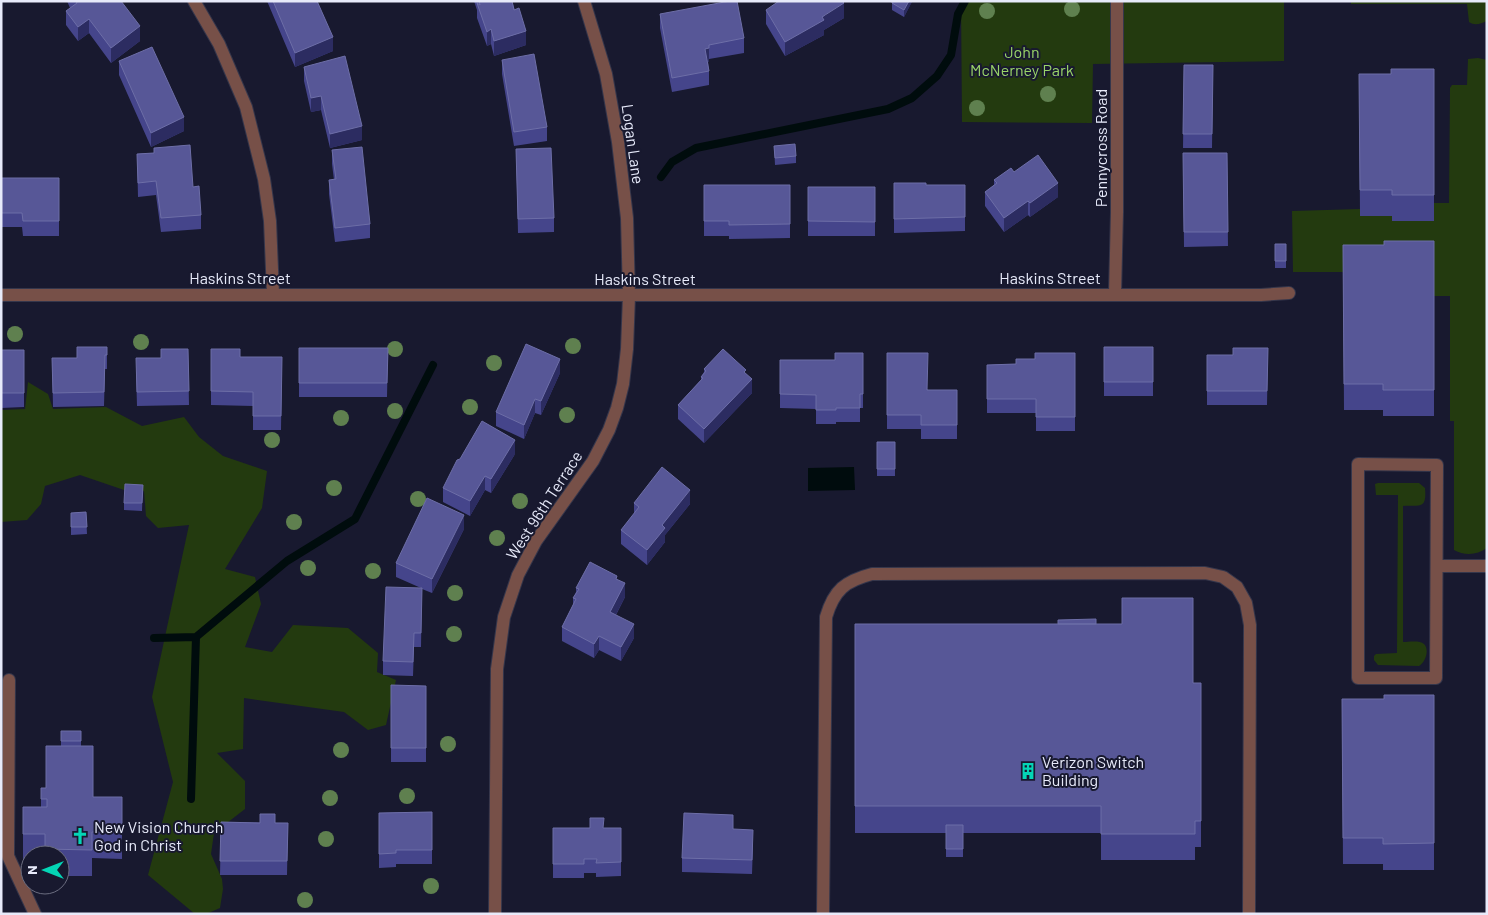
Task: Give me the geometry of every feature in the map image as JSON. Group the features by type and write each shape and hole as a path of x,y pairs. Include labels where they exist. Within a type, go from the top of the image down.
{"street":[{"path":"194,1 219,44 246,107 264,179 270,221 273,294"},
{"name":"Logan Lane","path":"584,1 606,74 618,142 627,218 629,296"},
{"name":"Pennycross Road","path":"1115,294 1117,1"},
{"name":"Haskins Street","path":"1,294 629,296 929,294 1261,295 1290,293"},
{"name":"West 96th Terrace","path":"495,914 496,669 504,617 518,575 536,541 593,461 617,408 623,384 627,349 629,296"},
{"path":"1358,464 1436,465 1436,566 1436,678 1358,678 1358,464"},
{"path":"1436,566 1487,566"},
{"path":"823,914 826,617 830,602 838,590 862,576 872,574 1205,573 1223,577 1237,587 1246,603 1250,625 1249,914"},
{"path":"9,680 8,856 35,914"}],"green space":[{"name":"John McNerney Park","path":"961,1 1284,1 1284,61 1093,64 1092,123 962,122"},
{"path":"1351,1 1487,1 1487,21 1478,24 1469,22 1467,4 1351,4"},
{"path":"1478,58 1487,60 1487,548 1467,554 1454,550 1454,421 1450,421 1450,296 1434,296 1384,272 1293,272 1292,211 1360,209 1360,216 1392,216 1392,221 1434,203 1449,203 1450,88 1452,85 1467,85 1468,59"},
{"path":"28,382 48,394 53,409 106,407 142,426 184,417 199,437 223,456 267,471 262,508 225,569 255,577 261,604 245,647 272,652 293,625 348,628 378,653 377,672 396,680 386,725 368,730 344,712 244,698 243,749 217,753 245,781 245,809 214,833 211,854 222,879 223,889 220,908 206,914 195,914 148,875 173,782 152,697 189,525 158,528 146,516 144,491 124,490 80,475 45,486 41,504 27,520 1,522 1,410 25,409"},
{"path":"1419,483 1425,488 1425,500 1421,505 1403,506 1403,642 1420,642 1426,647 1426,656 1419,666 1378,665 1374,660 1376,654 1397,653 1398,495 1376,495 1375,484"}],"shaded area":[{"path":"854,467 855,490 808,491 808,468"}],"building":[{"path":"76,1 121,1 140,26 111,48 89,19 78,27 66,11 77,3"},
{"path":"273,1 317,1 333,37 295,53"},
{"path":"479,1 512,1 514,10 519,8 526,31 494,41 491,29 487,32 477,3 480,5"},
{"path":"737,1 744,38 709,45 709,48 705,49 709,71 672,78 660,14"},
{"path":"779,1 842,1 844,3 822,17 824,20 785,42 766,10"},
{"path":"892,1 909,1 904,10 892,3"},
{"path":"152,47 184,117 151,133 119,61"},
{"path":"534,54 547,127 514,132 502,60"},
{"path":"345,56 362,126 330,134 321,96 311,98 304,67"},
{"path":"1184,65 1213,65 1212,134 1183,134"},
{"path":"1391,69 1434,69 1434,195 1392,195 1392,190 1360,190 1359,74 1391,74"},
{"path":"795,144 796,156 775,158 774,146"},
{"path":"190,145 193,187 199,186 201,215 161,218 156,181 138,183 137,154 154,153 154,148"},
{"path":"362,147 370,224 335,228 329,180 336,179 332,150"},
{"path":"551,148 554,218 518,219 516,149"},
{"path":"1183,153 1227,153 1228,232 1184,232"},
{"path":"1038,155 1058,183 1030,203 1028,201 1004,218 985,192 997,183 994,180 1011,168 1014,172"},
{"path":"1,178 59,178 59,221 23,221 22,213 1,213"},
{"path":"894,183 965,185 965,217 894,219"},
{"path":"704,185 790,185 790,224 729,225 729,221 704,221"},
{"path":"808,187 875,187 875,222 808,221"},
{"path":"1384,241 1434,241 1434,390 1383,390 1383,384 1344,384 1343,245 1384,245"},
{"path":"1275,244 1286,244 1286,261 1275,261"},
{"path":"526,344 560,359 541,401 535,399 524,425 496,412"},
{"path":"77,347 107,347 104,392 53,393 52,358 77,358"},
{"path":"1104,347 1153,347 1153,382 1104,382"},
{"path":"299,348 388,348 387,383 299,383"},
{"path":"1233,348 1268,348 1267,391 1207,391 1207,355 1233,355"},
{"path":"161,349 188,349 189,391 137,392 136,358 161,358"},
{"path":"211,349 240,349 240,357 282,357 281,416 253,416 253,392 211,391"},
{"path":"723,349 746,370 744,372 752,379 704,429 678,405 703,378 701,377 706,371 704,369"},
{"path":"1,350 24,350 24,393 1,393"},
{"path":"835,353 863,353 863,394 860,394 860,408 816,410 816,395 780,394 780,360 835,360"},
{"path":"887,353 928,353 927,390 957,390 957,425 921,425 921,415 887,415"},
{"path":"1035,353 1075,353 1075,417 1036,417 1036,399 987,399 987,365 1016,364 1016,359 1035,359"},
{"path":"482,421 515,440 491,479 485,476 470,501 443,488 457,460 460,459"},
{"path":"877,442 895,442 895,469 877,469"},
{"path":"662,467 690,490 662,525 665,528 647,550 621,530 639,507 634,503"},
{"path":"125,484 143,485 142,503 124,503"},
{"path":"427,498 464,515 432,579 396,563"},
{"path":"86,512 87,527 71,527 71,513"},
{"path":"590,562 617,576 616,579 625,583 610,612 634,624 621,647 599,636 594,644 562,627 576,599 573,598 579,589 576,588"},
{"path":"386,587 422,588 421,633 414,633 413,662 383,661"},
{"name":"Verizon Switch Building","path":"1122,598 1193,598 1193,683 1201,683 1201,821 1195,821 1195,834 1101,834 1101,806 855,806 855,624 1122,624"},
{"path":"1096,619 1096,624 1058,624 1058,620"},
{"path":"391,685 426,686 426,748 391,748"},
{"path":"1384,695 1434,695 1434,843 1383,844 1383,838 1343,838 1342,699 1384,699"},
{"path":"61,731 81,731 81,741 61,741"},
{"path":"46,746 93,746 93,797 122,797 122,832 92,832 92,850 70,850 70,845 45,845 45,834 23,834 23,807 47,807 47,799 41,799 41,788 46,788"},
{"path":"432,812 432,850 396,850 396,853 379,854 379,813"},
{"path":"684,813 733,815 733,829 753,830 752,860 682,858"},
{"path":"260,814 275,814 275,823 288,823 287,861 220,861 221,822 260,823"},
{"path":"590,818 604,818 603,828 621,828 621,862 596,863 597,859 584,859 584,864 553,864 553,828 590,828"},
{"path":"946,825 963,825 963,849 946,849"}],"waterway":[{"path":"661,177 672,162 696,148 888,109 912,98 937,76 951,55 958,14 965,1"},
{"path":"191,799 196,637 287,561 355,519 433,365"},
{"path":"154,638 196,637"}],"place":[{"name":"Verizon Switch Building","path":"1028,771"},
{"name":"New Vision Church God in Christ","path":"80,836"}]}
